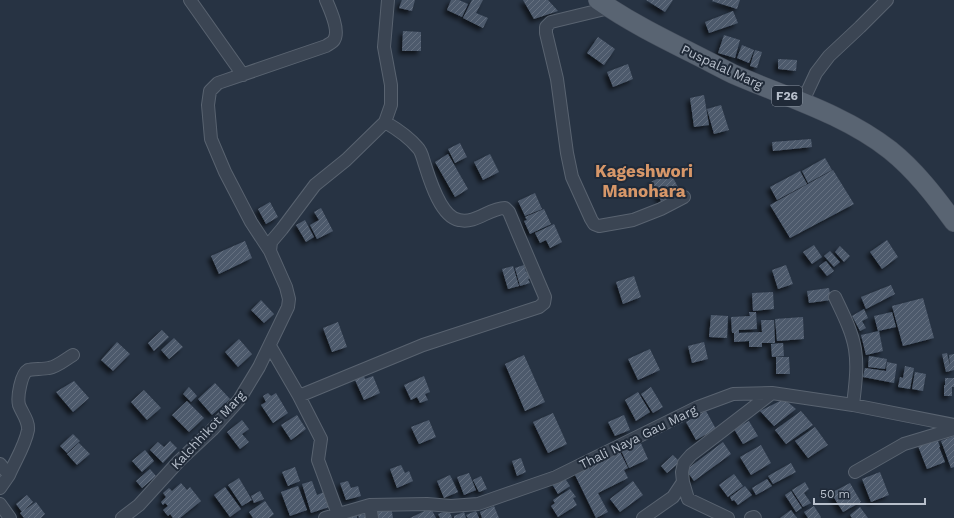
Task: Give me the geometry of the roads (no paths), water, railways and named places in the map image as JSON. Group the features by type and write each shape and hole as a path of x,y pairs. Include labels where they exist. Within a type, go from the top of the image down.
{"main road":[{"name":"Puspalal Marg","path":"603,4 652,34 733,74 830,114 864,132 890,150 909,167 930,190 954,222"}],"street":[{"path":"190,0 243,75"},
{"name":"Kalchhikot Marg","path":"122,518 138,505 179,461 212,430 239,400 259,367 288,307 289,299 286,287 270,251 251,222 225,172 212,139 208,105 210,91 218,83 326,46 334,40 336,33 332,12 326,0"},
{"path":"270,251 271,242 316,185 346,160 385,122 391,105 391,85 384,47 388,0"},
{"path":"802,103 816,73 829,56 887,0"},
{"path":"603,4 551,22 546,27 546,33 557,79 567,153 572,177 590,219 594,224 599,226 633,220 684,197"},
{"path":"299,396 423,345 539,307 544,303 545,297 509,212 505,208 500,208 475,219 460,221 451,218 444,210 430,182 419,149 399,130 385,122"},
{"path":"835,297 848,326 855,350 856,378 853,405"},
{"path":"270,346 299,396 321,439 318,460 338,514"},
{"path":"0,488 9,475 24,443 28,429 26,419 19,403 21,384 25,374 32,369 40,370 52,368 73,355"},
{"path":"728,518 688,499 683,482 682,472 684,463 691,455 772,393"},
{"name":"Thali Naya Gau Marg","path":"325,518 370,505 427,504 451,506 478,504 556,477 698,407 733,394 772,393 853,405 954,425"},
{"path":"855,472 904,444 954,429"},
{"path":"0,464 9,475"},
{"path":"643,518 673,497 683,482"},
{"path":"0,504 10,518"},
{"path":"370,505 372,518"},
{"path":"750,518 755,518"}],"district":[{"name":"Kageshwori Manohara","path":"644,181"}]}
